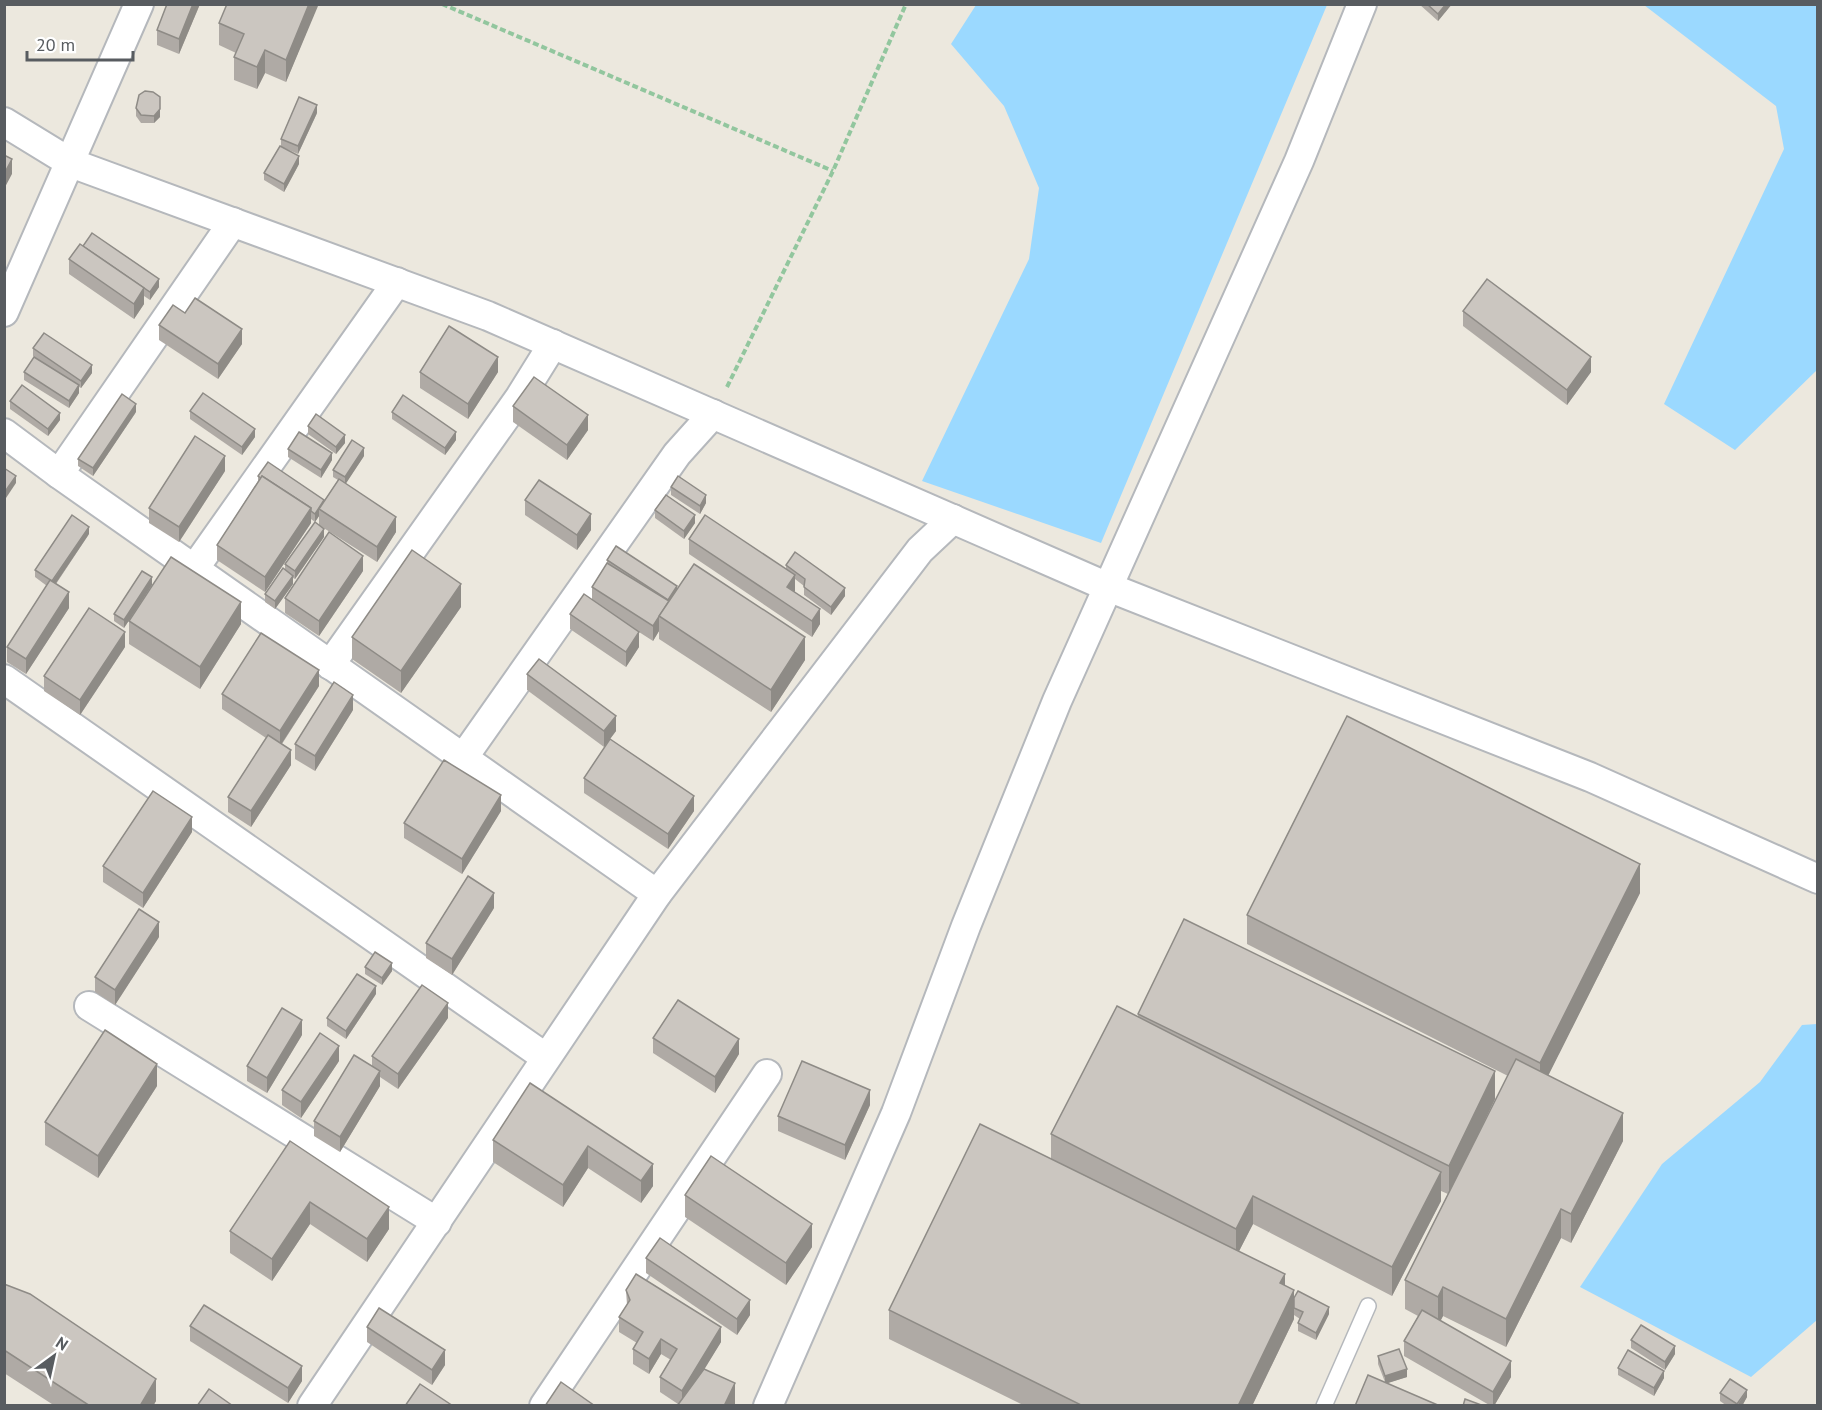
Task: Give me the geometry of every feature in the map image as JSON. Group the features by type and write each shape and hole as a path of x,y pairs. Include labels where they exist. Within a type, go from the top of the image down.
{"street":[{"path":"4,312 139,4"},
{"path":"768,1406 896,1113 966,926 1057,701 1299,161 1362,4"},
{"path":"4,122 71,163 488,316 1108,587 1590,777 1818,879"},
{"path":"60,474 233,222"},
{"path":"194,569 397,282"},
{"path":"330,665 520,396 553,344"},
{"path":"463,759 677,454 713,414"},
{"path":"4,433 657,894"},
{"path":"312,1406 657,894 920,550 953,519"},
{"path":"4,679 545,1057"},
{"path":"89,1005 437,1222"},
{"path":"544,1406 767,1074"}],"lane":[{"path":"1324,1406 1368,1306"}],"path":[{"path":"442,4 833,171"},
{"path":"713,414 833,171 906,4"}],"water":[{"path":"976,5 1327,5 1101,543 922,481 1029,259 1039,188 1004,106 951,44"},
{"path":"1644,5 1817,5 1817,370 1735,450 1664,404 1784,149 1776,106"},
{"path":"1817,1024 1817,1320 1751,1377 1580,1287 1662,1164 1760,1082 1802,1025"}],"building":[{"path":"167,4 193,4 179,39 157,30"},
{"path":"227,4 309,4 286,60 265,50 257,67 234,57 244,34 219,23"},
{"path":"1427,4 1446,4 1438,14"},
{"path":"145,91 153,92 160,97 160,109 154,116 141,115 136,108 139,95"},
{"path":"299,97 317,105 298,146 281,139"},
{"path":"280,146 299,156 284,184 264,173"},
{"path":"4,155 12,159 4,174"},
{"path":"92,233 159,279 150,292 83,246"},
{"path":"80,244 144,288 134,304 69,259"},
{"path":"1487,279 1591,357 1567,390 1463,311"},
{"path":"195,298 242,329 218,364 159,325 173,305 185,313"},
{"path":"449,326 498,357 468,404 420,372"},
{"path":"44,333 92,365 81,381 33,348"},
{"path":"34,357 79,385 69,401 24,372"},
{"path":"534,377 588,415 567,445 513,406"},
{"path":"22,385 60,413 48,429 10,401"},
{"path":"203,393 255,429 242,447 190,411"},
{"path":"122,394 136,404 93,468 78,459"},
{"path":"403,395 456,432 445,448 392,412"},
{"path":"316,414 345,435 336,447 308,426"},
{"path":"299,432 332,453 321,470 288,449"},
{"path":"195,436 225,456 179,527 149,508"},
{"path":"352,440 364,448 345,477 333,470"},
{"path":"268,462 324,500 315,514 311,508 262,476 261,478 258,476"},
{"path":"4,468 16,476 4,493"},
{"path":"262,476 311,508 265,577 217,545"},
{"path":"678,476 706,495 700,506 671,487"},
{"path":"339,479 396,517 377,547 319,509"},
{"path":"539,480 591,514 577,535 525,500"},
{"path":"666,495 695,515 684,531 655,510"},
{"path":"72,515 89,527 52,581 35,570"},
{"path":"705,515 795,575 787,587 820,609 812,621 689,539"},
{"path":"315,522 324,529 295,571 285,564"},
{"path":"329,532 363,556 319,621 285,598"},
{"path":"616,546 677,586 668,600 607,560"},
{"path":"412,550 461,584 401,671 352,637"},
{"path":"795,552 845,588 831,607 804,587 805,579 786,565"},
{"path":"171,557 241,602 200,667 129,621"},
{"path":"607,563 669,601 653,626 592,587"},
{"path":"694,564 805,637 771,690 659,616"},
{"path":"283,568 293,576 275,601 265,594"},
{"path":"142,571 152,577 124,620 114,614"},
{"path":"50,580 69,592 26,659 7,647"},
{"path":"584,594 639,632 626,652 570,614"},
{"path":"89,608 125,632 80,700 44,676"},
{"path":"261,633 319,670 280,731 222,694"},
{"path":"539,659 616,716 604,731 527,674"},
{"path":"334,682 353,695 315,756 295,744"},
{"path":"1347,716 1640,864 1540,1063 1247,915"},
{"path":"268,735 291,750 251,811 228,797"},
{"path":"610,739 694,796 668,834 584,778"},
{"path":"444,760 501,795 462,859 404,823"},
{"path":"153,791 192,817 143,893 103,866"},
{"path":"468,876 494,893 452,959 426,943"},
{"path":"139,909 159,922 115,990 95,977"},
{"path":"1184,919 1495,1071 1449,1166 1138,1014"},
{"path":"375,952 392,963 382,978 365,967"},
{"path":"357,974 376,986 346,1031 327,1018"},
{"path":"422,985 448,1003 398,1074 372,1056"},
{"path":"678,1000 739,1039 715,1077 653,1038"},
{"path":"1117,1006 1441,1172 1392,1267 1253,1196 1236,1229 1051,1134"},
{"path":"282,1008 302,1020 267,1078 247,1066"},
{"path":"105,1030 157,1064 98,1156 45,1122"},
{"path":"320,1033 339,1046 301,1102 282,1090"},
{"path":"354,1055 380,1071 340,1137 314,1121"},
{"path":"1516,1059 1623,1113 1571,1214 1561,1209 1506,1319 1443,1287 1438,1297 1405,1280"},
{"path":"802,1061 870,1090 845,1145 778,1116"},
{"path":"530,1083 653,1164 641,1181 588,1146 563,1185 493,1140"},
{"path":"980,1124 1285,1274 1280,1283 1294,1290 1238,1406 1083,1406 889,1310"},
{"path":"290,1141 389,1207 367,1239 310,1202 272,1259 230,1231"},
{"path":"711,1156 812,1224 786,1263 685,1195"},
{"path":"660,1238 750,1300 737,1319 646,1258"},
{"path":"636,1274 721,1327 682,1391 660,1377 677,1349 661,1339 649,1359 633,1349 643,1332 619,1317 630,1300 626,1290"},
{"path":"4,1284 30,1294 156,1379 140,1406 90,1406 4,1350"},
{"path":"1298,1291 1329,1307 1316,1333 1298,1323 1303,1312 1294,1308 1294,1298"},
{"path":"204,1305 302,1366 288,1388 190,1326"},
{"path":"379,1308 445,1350 432,1370 367,1327"},
{"path":"1422,1310 1511,1361 1493,1392 1404,1341"},
{"path":"1641,1325 1675,1346 1665,1362 1631,1340"},
{"path":"1399,1349 1407,1369 1385,1376 1378,1356"},
{"path":"1628,1350 1664,1371 1654,1388 1618,1368"},
{"path":"704,1369 735,1383 724,1406 677,1406"},
{"path":"1368,1375 1440,1406 1355,1406"},
{"path":"1730,1379 1747,1390 1737,1404 1720,1393"},
{"path":"561,1382 595,1406 545,1406"},
{"path":"420,1384 453,1406 405,1406"},
{"path":"209,1389 233,1406 197,1406"},
{"path":"1465,1399 1484,1406 1463,1406"}]}
